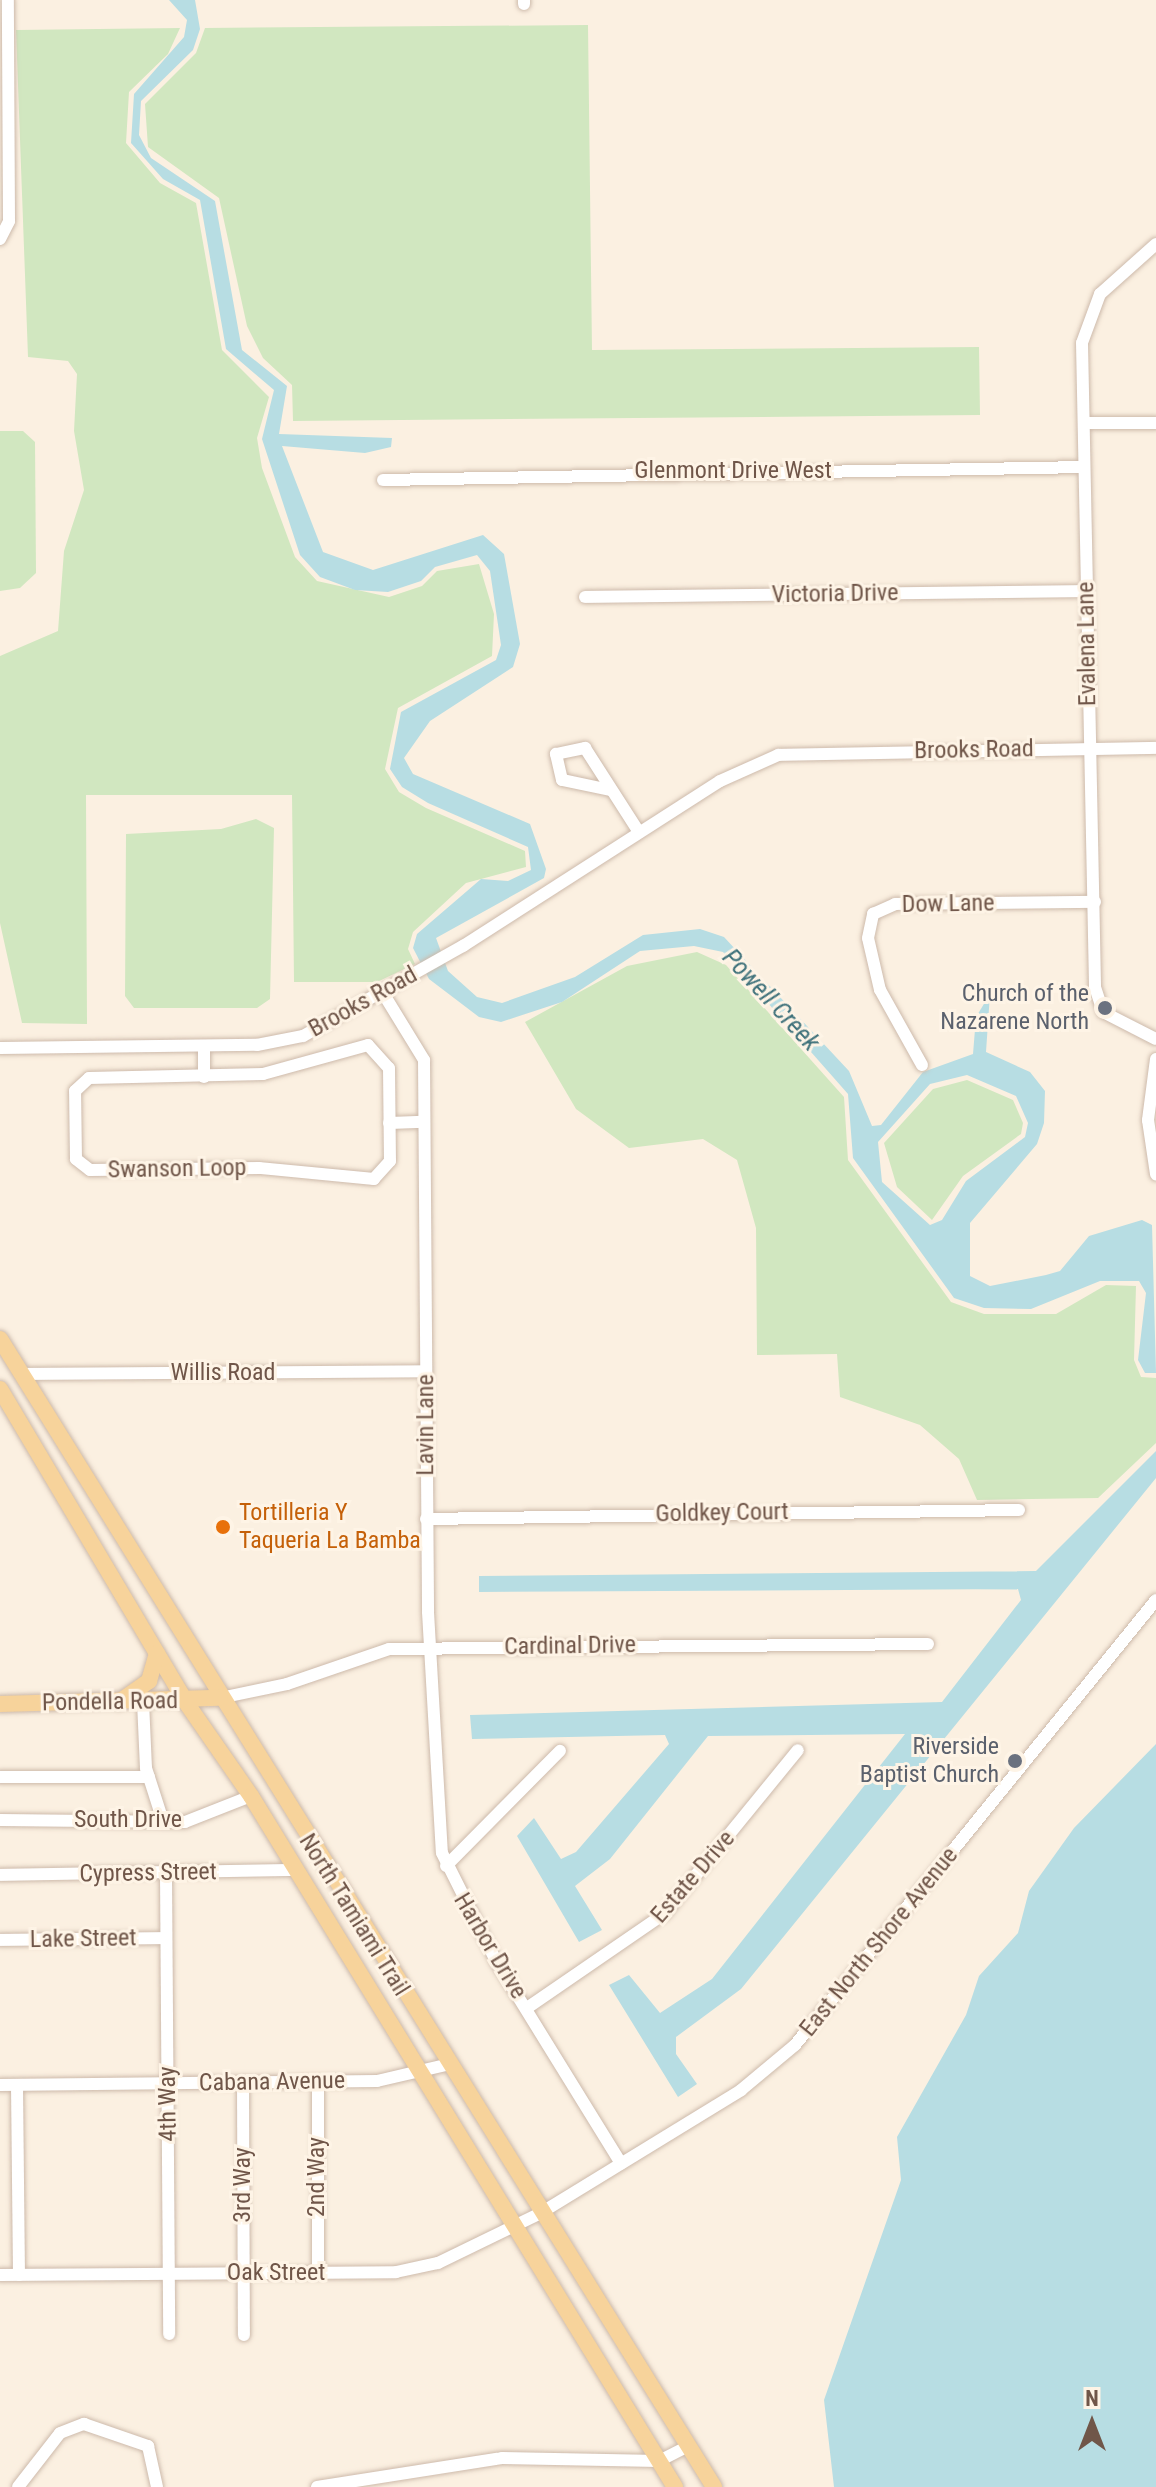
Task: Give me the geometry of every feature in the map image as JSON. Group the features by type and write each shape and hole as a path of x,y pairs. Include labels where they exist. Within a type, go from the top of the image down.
{"main road":[{"name":"North Tamiami Trail","path":"0,1339 446,2065 714,2487"},
{"path":"0,1370 21,1374"},
{"name":"North Tamiami Trail","path":"0,1389 185,1701 251,1796 675,2487"},
{"path":"119,1702 149,1681 157,1653"},
{"name":"Pondella Road","path":"0,1704 220,1698"}],"street":[{"path":"0,239 9,221 8,0"},
{"name":"Evalena Lane","path":"1156,244 1108,283 1086,320 1084,423 1085,591 1097,1002 1114,1019 1156,1039"},
{"path":"1084,423 1156,423"},
{"name":"Glenmont Drive West","path":"383,480 1084,467"},
{"name":"Victoria Drive","path":"585,597 1085,591"},
{"path":"610,790 562,780 556,754 585,748 639,832"},
{"name":"Brooks Road","path":"0,1048 204,1046 288,1041 414,975 639,832 778,755 1156,748"},
{"name":"Dow Lane","path":"922,1065 880,990 868,938 873,914 909,903 1095,902"},
{"name":"Lavin Lane","path":"383,993 424,1060 426,1519 430,1648 446,1866"},
{"name":"Swanson Loop","path":"368,1045 389,1068 388,1169 374,1179 259,1168 90,1170 76,1159 74,1099 83,1080 204,1077 289,1069 368,1045"},
{"path":"204,1046 204,1077"},
{"path":"1156,1059 1148,1120 1156,1174"},
{"path":"389,1123 424,1122"},
{"name":"Willis Road","path":"21,1374 425,1371"},
{"name":"Goldkey Court","path":"426,1519 1019,1510"},
{"name":"East North Shore Avenue","path":"539,2214 758,2078 795,2045 1156,1600"},
{"name":"Cardinal Drive","path":"220,1698 301,1680 375,1650 928,1644"},
{"path":"143,1702 149,1777 163,1821"},
{"name":"Estate Drive","path":"527,2008 665,1913 798,1750"},
{"name":"Harbor Drive","path":"560,1751 446,1866 621,2163"},
{"path":"0,1777 149,1777"},
{"name":"South Drive","path":"0,1820 163,1821 218,1813 251,1796"},
{"name":"Cypress Street","path":"0,1875 297,1870"},
{"name":"4th Way","path":"166,1873 169,2334"},
{"name":"Lake Street","path":"0,1940 166,1938"},
{"name":"Cabana Avenue","path":"0,2085 318,2082 423,2072 446,2065"},
{"name":"3rd Way","path":"243,2082 244,2335"},
{"name":"2nd Way","path":"318,2082 318,2273"},
{"path":"17,2085 19,2275"},
{"name":"Oak Street","path":"0,2275 318,2273 425,2267 539,2214"},
{"path":"18,2487 60,2433 84,2424 148,2446 157,2487"},
{"path":"317,2487 502,2458 659,2461 688,2446"}],"green space":[{"path":"588,25 592,350 979,347 980,415 293,421 292,385 263,358 247,326 219,198 148,147 145,104 196,53 205,28"},
{"path":"180,28 168,54 129,92 126,143 160,183 196,203 222,350 269,397 257,438 262,468 295,557 317,581 389,597 422,586 437,571 479,564 494,614 492,656 398,708 385,769 399,792 426,808 525,851 526,867 466,883 413,932 408,949 415,964 377,982 294,982 292,795 86,795 87,1024 22,1023 0,923 0,656 58,631 64,551 84,490 74,431 77,374 68,361 28,357 16,30"},
{"path":"0,431 23,431 35,442 36,573 20,588 0,591"},
{"path":"256,819 274,828 270,999 257,1008 134,1008 125,996 126,834 221,829"},
{"path":"697,952 726,965 844,1097 848,1160 951,1302 984,1314 1056,1314 1106,1285 1136,1286 1134,1360 1141,1377 1156,1378 1156,1443 1098,1498 977,1500 959,1459 920,1425 840,1397 837,1354 757,1355 756,1228 737,1160 703,1139 629,1148 576,1109 525,1022 627,966"},
{"path":"967,1080 1013,1100 1023,1123 1021,1134 963,1176 932,1220 897,1187 884,1143 933,1089"}],"water":[{"name":"Powell Creek","path":"169,0 195,0 200,29 193,50 141,101 139,135 151,158 215,201 242,350 287,386 279,434 392,438 391,447 365,453 282,446 323,552 373,570 483,535 504,554 520,644 513,667 430,721 404,758 413,774 530,824 546,869 544,878 436,938 448,971 477,997 502,1003 575,977 643,935 700,929 724,937 849,1071 872,1126 881,1125 923,1072 973,1054 976,1017 990,994 986,1052 1030,1072 1045,1091 1044,1123 1037,1144 970,1223 970,1276 990,1286 1046,1275 1060,1271 1089,1236 1142,1220 1152,1225 1156,1373 1145,1373 1138,1360 1146,1293 1139,1281 1100,1281 1031,1309 984,1308 954,1298 853,1158 848,1094 723,952 694,946 640,951 562,1002 501,1022 479,1017 429,979 413,948 417,934 481,879 508,881 531,870 528,847 428,803 402,787 390,769 401,712 496,660 501,645 490,571 477,555 435,567 421,581 388,592 355,590 320,577 300,555 262,439 274,390 226,349 200,200 163,179 131,143 134,94 184,37 187,20","holes":["967,1075 1016,1096 1028,1123 1025,1137 966,1181 942,1220 930,1225 882,1182 878,1142 930,1084"]},
{"path":"1156,1451 1156,1478 741,1989 676,2037 676,2054 697,2084 678,2097 609,1985 629,1975 660,2013 712,1979 905,1734 708,1736 610,1859 575,1886 602,1930 579,1942 517,1836 534,1818 561,1859 576,1852 669,1744 665,1735 472,1739 470,1715 942,1702 1021,1600 1018,1589 479,1592 479,1576 1036,1571"},
{"path":"1156,1744 1156,2487 834,2487 824,2400 901,2180 897,2137 966,2015 979,1976 1018,1933 1029,1891 1074,1828"}],"place":[{"name":"Church of the Nazarene North","path":"1105,1008"},
{"name":"Tortilleria Y Taqueria La Bamba","path":"223,1527"},
{"name":"Riverside Baptist Church","path":"1015,1761"}]}
